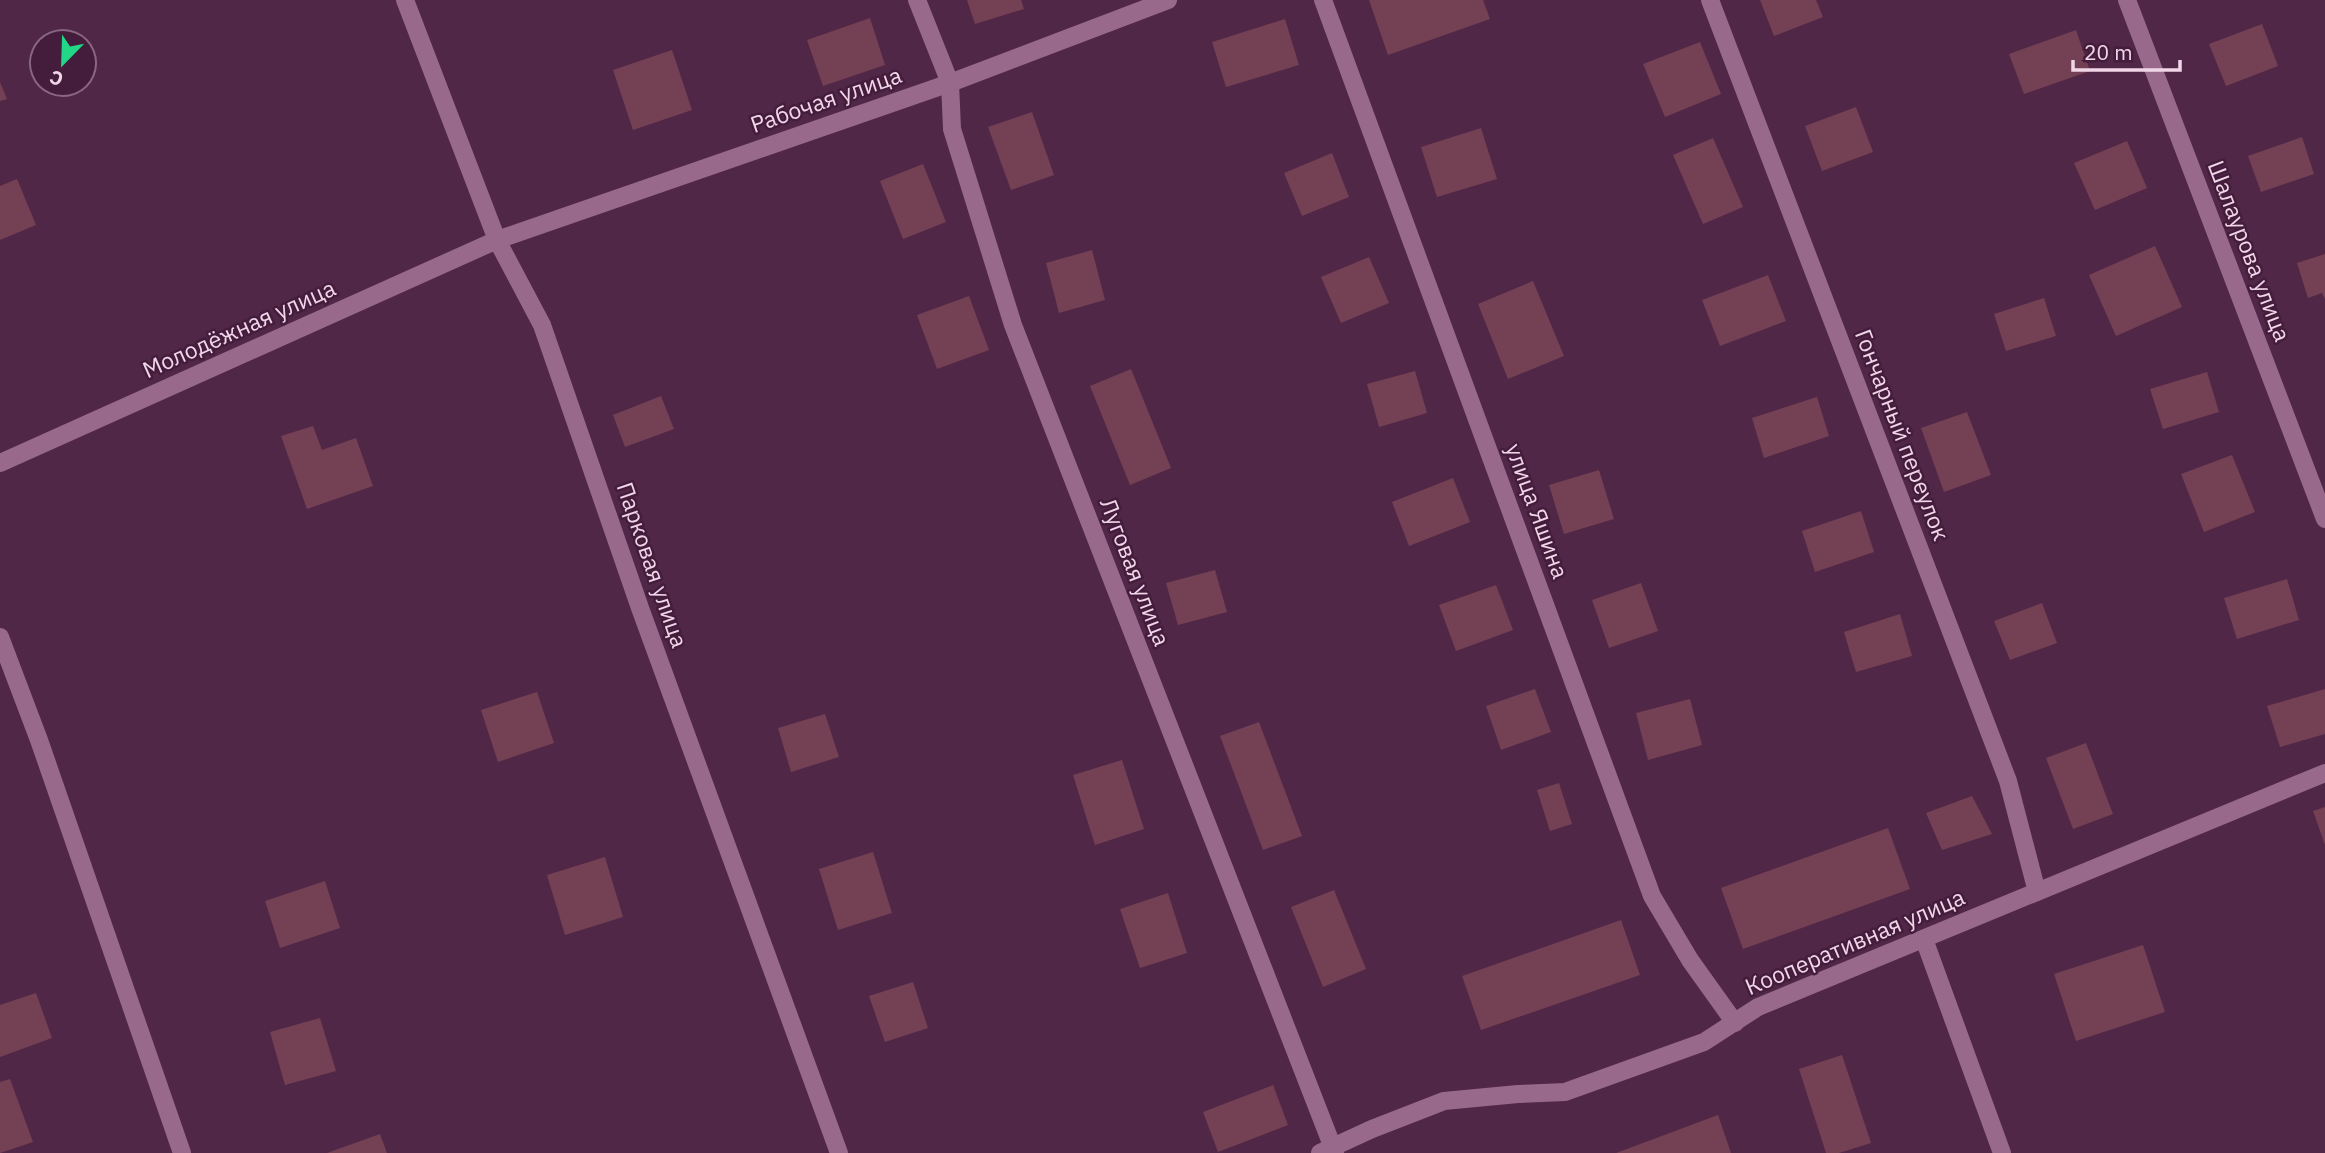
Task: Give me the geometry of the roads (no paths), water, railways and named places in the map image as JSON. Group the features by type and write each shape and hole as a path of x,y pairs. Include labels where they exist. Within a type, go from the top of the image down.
{"street":[{"name":"Парковая улица","path":"405,0 497,240 542,325 640,608 839,1153"},
{"name":"Луговая улица","path":"917,0 950,83 952,130 1013,325 1329,1151"},
{"name":"Рабочая улица","path":"497,240 950,83 1168,0"},
{"name":"улица Яшина","path":"1323,0 1652,896 1690,960 1735,1023"},
{"name":"Гончарный переулок","path":"1710,0 2008,781 2037,892"},
{"name":"Шалаурова улица","path":"2127,0 2325,519"},
{"name":"Молодёжная улица","path":"0,463 497,240"},
{"path":"0,637 39,740 182,1153"},
{"name":"Кооперативная улица","path":"1329,1151 1372,1129 1444,1101 1566,1092 1704,1042 1758,1007 2325,773"},
{"path":"1924,939 2002,1153"}]}
